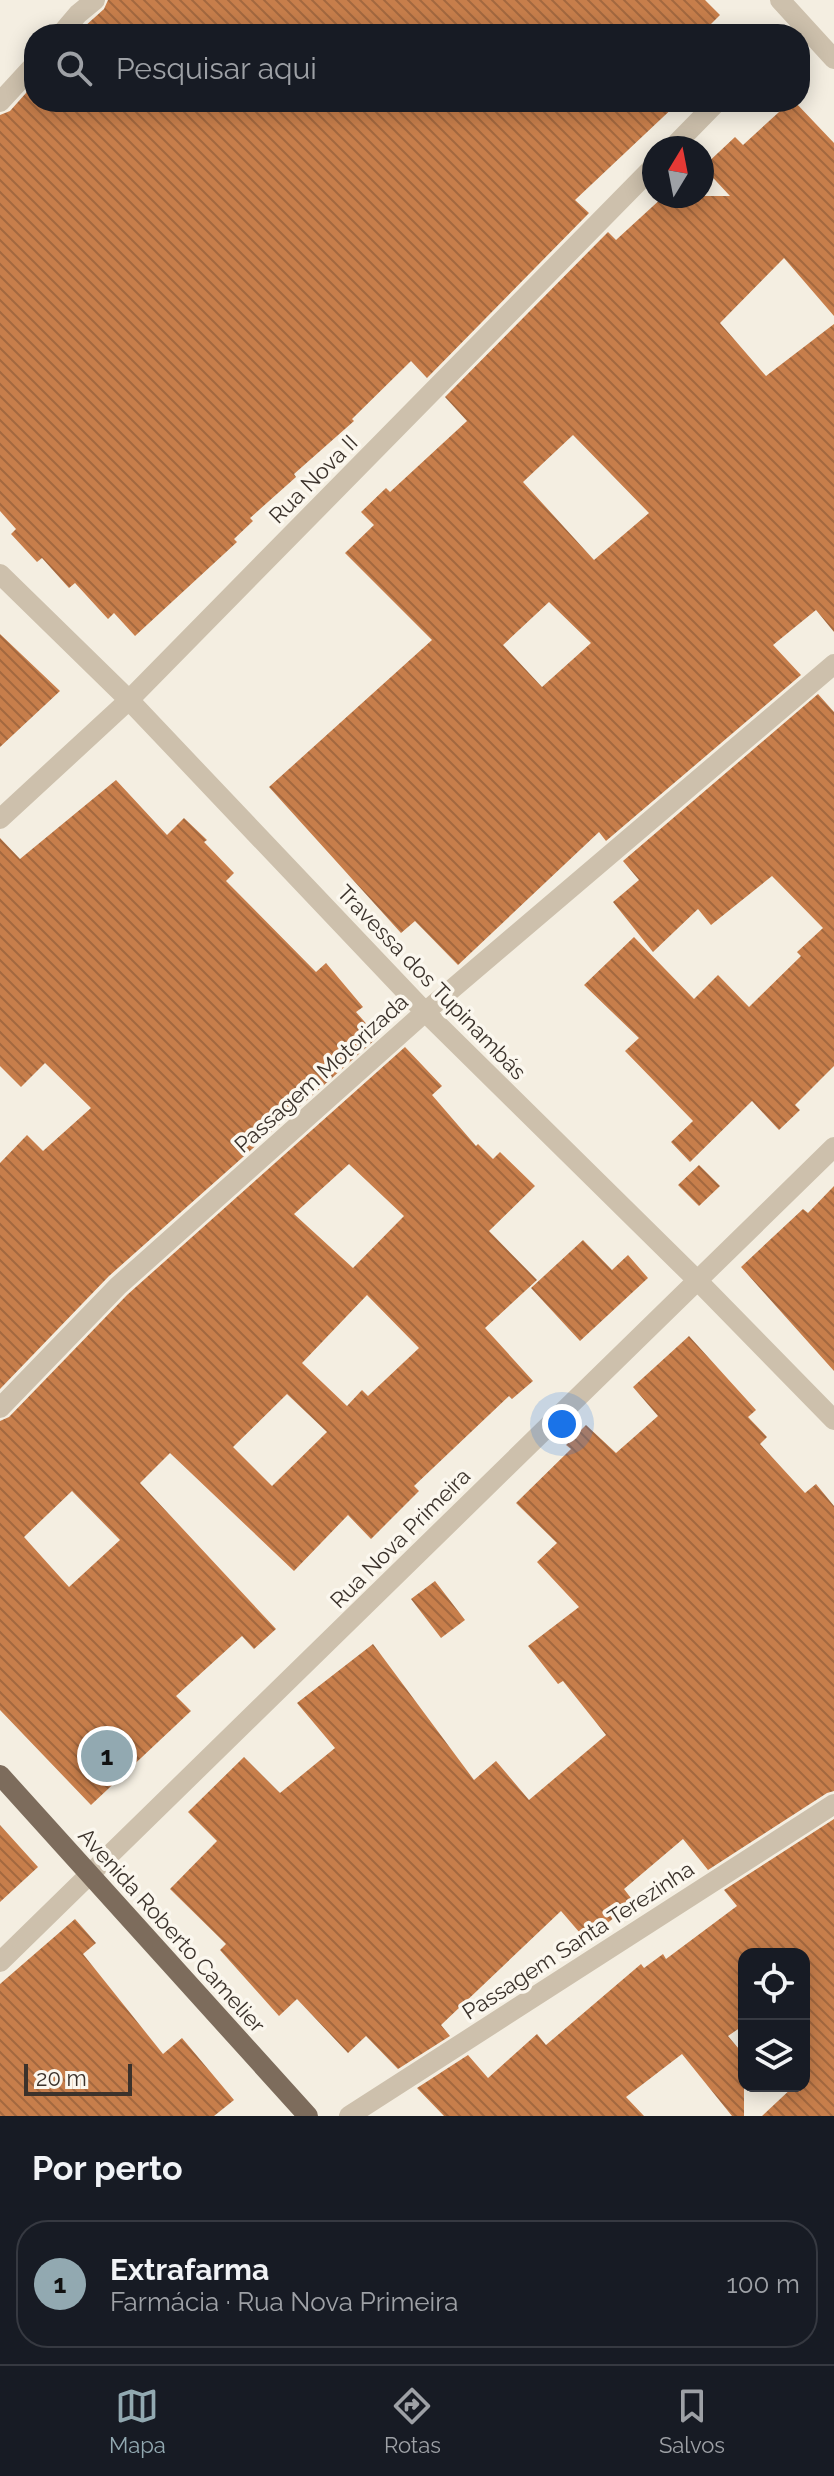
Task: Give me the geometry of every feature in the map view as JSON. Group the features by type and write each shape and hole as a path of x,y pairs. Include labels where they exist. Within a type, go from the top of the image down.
{"main road":[{"name":"Avenida Roberto Camelier","path":"0,1775 308,2116"}],"street":[{"path":"70,24 95,0"},
{"path":"780,0 789,24"},
{"path":"810,42 834,59"},
{"path":"0,102 24,76"},
{"path":"684,136 707,112"},
{"name":"Rua Nova II","path":"0,819 129,700 642,178"},
{"name":"Travessa dos Tupinambás","path":"0,574 129,700 425,1012 834,1420"},
{"name":"Passagem Motorizada","path":"0,1408 118,1286 425,1012 834,664"},
{"name":"Rua Nova Primeira","path":"0,1962 834,1147"},
{"name":"Passagem Santa Terezinha","path":"349,2116 834,1804"}],"building":[{"path":"108,0 705,0 720,15 711,24 87,24 104,9"},
{"path":"24,95 24,112 668,112 575,200 589,213 427,378 411,361 352,419 354,421 250,518 253,521 234,539 237,542 135,636 114,613 108,619 75,583 69,588 42,558 37,562 11,534 16,529 0,511 0,115 10,111"},
{"path":"779,112 805,112 834,143 834,316 784,258 720,323 766,376 834,324 834,632 816,610 773,645 801,675 606,841 599,832 458,965 415,921 401,933 269,787 432,640 345,553 374,525 361,512 386,488 390,492 467,421 445,397 608,232 616,240 651,208 714,208 714,196 730,196 714,179 714,157 735,137 743,145","holes":["573,435 649,513 594,560 523,482","549,602 591,643 542,687 503,645"]},
{"path":"0,634 60,691 0,747"},
{"path":"818,694 834,712 834,1066 795,1105 800,1110 779,1130 752,1101 690,1162 671,1142 693,1121 625,1051 639,1038 584,985 634,937 694,999 718,975 749,1007 801,956 797,952 823,928 772,876 711,925 698,909 653,952 613,902 639,880 623,861"},
{"path":"116,780 167,835 184,818 207,840 204,842 234,873 226,881 316,972 326,963 363,1007 356,1012 378,1037 109,1276 0,1389 0,1163 27,1135 43,1151 91,1108 45,1063 21,1087 0,1066 0,838 20,859"},
{"path":"405,1047 442,1086 432,1095 476,1146 478,1144 493,1159 500,1152 535,1186 489,1231 537,1280 485,1328 533,1381 512,1399 509,1396 414,1486 419,1491 371,1539 348,1515 294,1571 170,1453 140,1483 276,1629 254,1649 242,1636 176,1696 191,1711 91,1805 0,1710 0,1421 9,1417 127,1295","holes":["349,1164 404,1216 353,1268 294,1214","367,1295 419,1348 368,1396 362,1390 347,1406 302,1363","287,1394 327,1432 272,1486 233,1447","72,1491 120,1540 69,1587 24,1537"]},
{"path":"699,1165 720,1186 699,1206 678,1185"},
{"path":"834,1186 834,1371 741,1267 803,1209 808,1213"},
{"path":"583,1240 612,1270 628,1255 648,1278 580,1341 531,1288"},
{"path":"689,1336 756,1410 748,1417 767,1437 760,1444 805,1493 816,1484 834,1506 834,1791 708,1870 683,1839 624,1889 634,1902 586,1940 561,1911 441,2025 450,2036 398,2069 366,2036 348,2053 297,1999 279,2016 220,1950 226,1944 170,1889 217,1841 188,1812 244,1757 280,1793 335,1748 297,1703 373,1644 474,1780 496,1761 529,1800 606,1735 563,1681 558,1684 528,1646 579,1607 537,1562 557,1543 516,1503 571,1449 566,1445 586,1425 616,1453 658,1416 633,1387"},
{"path":"435,1581 465,1620 441,1638 411,1599"},
{"path":"834,1819 834,2116 762,2116 788,2092 810,2092 810,1948 738,1948 738,2029 728,2036 738,2048 738,2092 744,2092 744,2116 732,2116 682,2054 626,2097 644,2116 444,2116 417,2088 468,2055 488,2078 537,2034 546,2045 641,1964 644,1968 663,1954 666,1959 737,1906 724,1890"},
{"path":"0,1825 38,1867 0,1902"},
{"path":"75,1919 96,1943 83,1954 163,2054 182,2038 234,2100 214,2116 0,2116 0,1984"}],"place":[{"name":"Extrafarma","path":"107,1756"}]}
